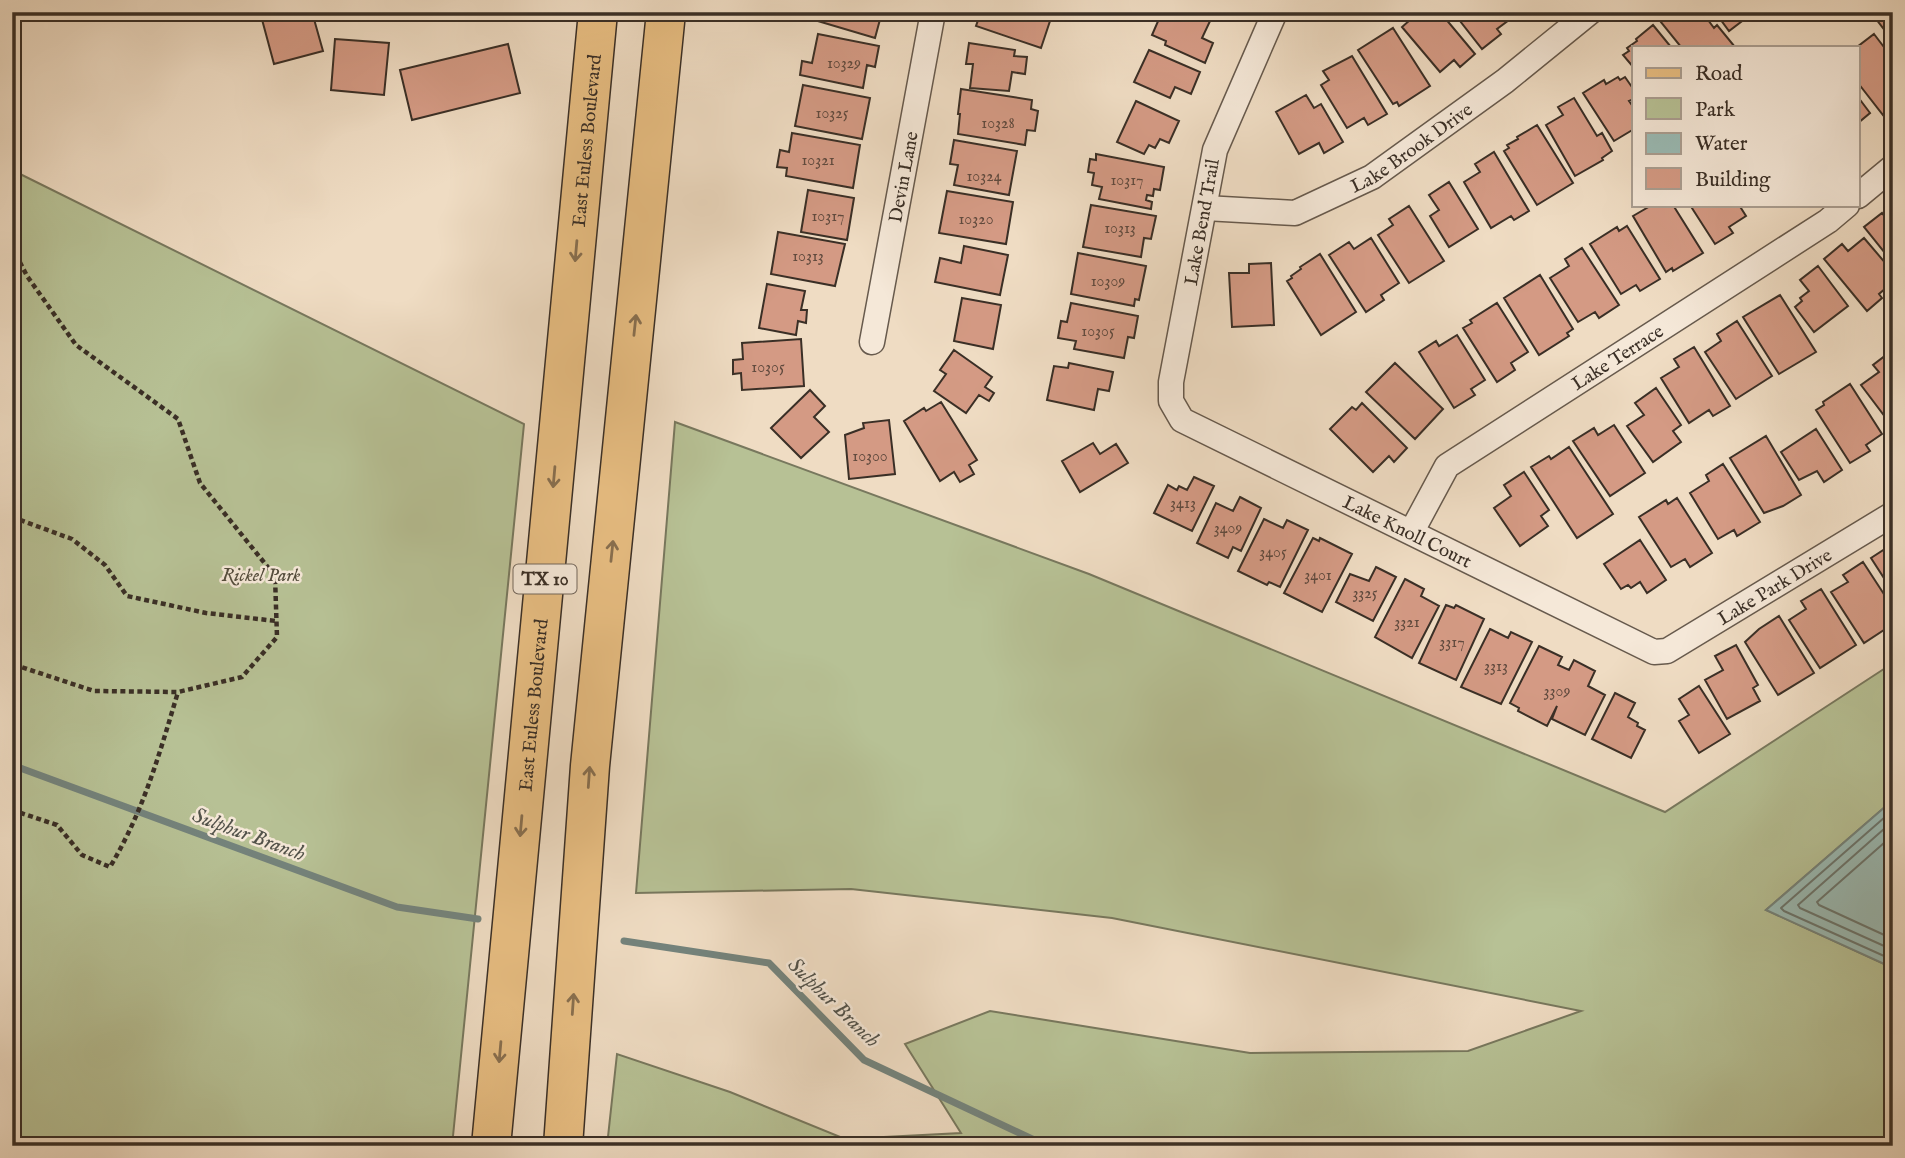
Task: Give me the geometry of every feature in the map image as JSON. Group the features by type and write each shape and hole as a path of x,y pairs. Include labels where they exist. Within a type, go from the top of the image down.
{"main road":[{"name":"East Euless Boulevard","path":"491,1146 598,12"},
{"path":"563,1146 590,766 666,12"}],"street":[{"name":"Devin Lane","path":"872,342 933,12"},
{"name":"Lake Bend Trail","path":"1171,401 1171,383 1214,150 1275,12"},
{"name":"Lake Brook Drive","path":"1205,208 1295,213 1372,177 1505,81 1590,12"},
{"path":"1860,194 1893,167"},
{"name":"Lake Terrace","path":"1412,531 1447,466 1828,221 1846,206"},
{"name":"Lake Knoll Court","path":"1171,401 1182,419 1654,652"},
{"name":"Lake Park Drive","path":"1654,652 1667,651 1893,514"}],"path":[{"path":"12,247 27,276 76,345 178,419 200,482 275,576 277,637 242,677 178,692 94,691 12,664"},
{"path":"12,517 72,539 105,565 127,596 206,613 276,621"},
{"path":"12,810 57,825 82,855 110,867 126,840 152,782 178,692"}],"green space":[{"name":"Rickel Park","path":"12,170 524,424 452,1146 12,1146"},
{"path":"675,422 1089,574 1665,812 1893,663 1893,800 1766,910 1893,968 1893,1146 607,1146 617,1054 730,1092 845,1139 961,1133 905,1044 990,1011 1250,1053 1468,1051 1581,1011 1112,918 851,889 636,893"}],"water":[{"path":"1893,800 1893,968 1766,910"}],"building":[{"path":"260,12 312,12 323,51 274,64"},
{"path":"812,12 882,12 875,38 811,19"},
{"path":"981,12 1053,12 1041,48 976,26"},
{"path":"1162,12 1196,12 1211,19 1202,38 1213,43 1205,63 1165,45 1166,41 1152,35"},
{"path":"1419,12 1440,12 1475,54 1460,67 1454,60 1440,72 1402,27"},
{"path":"1453,12 1508,12 1510,15 1506,18 1509,20 1497,29 1501,34 1482,49"},
{"path":"1671,12 1702,12 1714,28 1717,25 1734,46 1680,46 1660,21"},
{"path":"1715,12 1754,12 1729,31"},
{"path":"1876,12 1893,12 1893,41 1873,15"},
{"path":"1653,25 1670,46 1632,46 1632,66 1623,55 1629,51 1627,48 1637,41 1636,39"},
{"path":"1393,28 1430,86 1399,106 1397,102 1393,104 1358,50"},
{"path":"818,34 879,46 875,67 867,65 863,88 800,75 802,61 812,63"},
{"path":"1874,34 1893,59 1893,107 1883,115 1860,86 1858,46"},
{"path":"335,39 389,43 384,95 331,90"},
{"path":"969,43 1015,50 1014,56 1027,57 1025,74 1012,72 1009,91 970,88 973,64 966,64"},
{"path":"508,44 520,93 412,120 400,70"},
{"path":"1149,50 1200,72 1191,94 1175,87 1170,98 1134,82"},
{"path":"1352,56 1387,114 1368,125 1364,118 1347,128 1321,85 1329,80 1323,71"},
{"path":"1618,77 1620,80 1625,77 1632,87 1632,100 1629,101 1632,105 1632,130 1614,141 1583,93 1604,80 1606,84"},
{"path":"803,85 870,98 862,139 795,126"},
{"path":"961,89 1032,100 1031,109 1038,111 1035,131 1027,130 1025,145 958,134"},
{"path":"1306,95 1314,108 1321,104 1343,142 1324,153 1319,143 1299,154 1276,112"},
{"path":"1574,98 1597,136 1602,133 1612,151 1602,158 1603,160 1575,176 1546,125 1563,115 1558,107"},
{"path":"1860,100 1870,113 1860,121"},
{"path":"1136,101 1179,121 1169,143 1160,139 1155,148 1149,145 1144,154 1117,142"},
{"path":"1537,125 1573,183 1537,205 1504,151 1517,137"},
{"path":"792,133 860,145 853,188 786,176 787,168 777,167 780,150 789,152"},
{"path":"954,140 1017,151 1009,195 954,185 958,165 950,164"},
{"path":"1494,152 1529,211 1514,220 1511,216 1491,228 1464,182 1480,172 1475,164"},
{"path":"1096,154 1164,167 1160,190 1154,189 1153,196 1147,195 1146,200 1152,202 1151,209 1099,199 1102,187 1092,185 1094,173 1088,172 1090,159 1096,160"},
{"path":"1449,182 1478,229 1449,247 1430,216 1439,210 1429,195"},
{"path":"808,190 854,198 847,240 801,232"},
{"path":"947,191 1013,202 1006,244 939,233"},
{"path":"1091,205 1156,216 1151,239 1144,238 1141,257 1083,247"},
{"path":"1409,206 1444,261 1409,283 1378,235 1393,225 1389,219"},
{"path":"1650,206 1674,206 1703,253 1673,271 1672,268 1666,272 1633,216"},
{"path":"1691,206 1740,206 1746,216 1729,227 1733,233 1715,244"},
{"path":"1882,213 1887,219 1893,215 1893,263 1864,227"},
{"path":"1627,226 1660,279 1640,291 1636,285 1621,294 1590,244 1617,227 1619,231"},
{"path":"778,232 845,244 835,286 771,274"},
{"path":"1371,238 1399,283 1381,295 1384,300 1366,312 1329,255 1349,242 1354,249"},
{"path":"1864,238 1893,272 1893,282 1879,294 1882,298 1867,311 1824,259 1842,244 1848,251"},
{"path":"964,246 1008,255 1000,295 935,282 940,258 961,263"},
{"path":"1582,248 1619,305 1599,318 1595,312 1578,322 1550,278 1569,266 1565,259"},
{"path":"1078,253 1146,266 1139,300 1135,299 1134,306 1071,294"},
{"path":"1320,254 1356,312 1321,335 1287,281 1300,267"},
{"path":"1271,263 1274,325 1232,327 1229,273 1249,273 1249,264"},
{"path":"1818,266 1848,306 1814,332 1795,307 1802,301 1800,298 1809,291 1800,280"},
{"path":"1540,275 1573,329 1567,333 1569,336 1539,355 1504,298"},
{"path":"767,284 805,291 801,310 807,310 806,323 798,321 796,335 759,328"},
{"path":"1780,295 1816,352 1779,374 1743,317"},
{"path":"962,298 1001,305 993,349 954,341"},
{"path":"1071,303 1138,316 1134,338 1128,337 1124,358 1074,349 1076,341 1058,338 1061,321 1067,322"},
{"path":"1497,303 1528,352 1511,363 1515,370 1497,382 1463,328 1472,323 1470,320"},
{"path":"1737,321 1772,376 1736,399 1705,352 1721,341 1717,334"},
{"path":"1457,335 1485,380 1471,389 1475,395 1454,408 1419,352 1436,341 1439,346"},
{"path":"801,339 804,386 742,390 741,373 733,374 733,360 743,359 742,343"},
{"path":"1694,347 1730,406 1713,416 1709,410 1689,423 1661,378 1679,367 1674,359"},
{"path":"954,350 992,377 985,387 994,393 989,401 979,395 966,413 934,391 946,374 940,370"},
{"path":"1890,352 1893,356 1892,426 1861,385 1879,372 1873,365"},
{"path":"1069,363 1113,372 1109,391 1098,389 1094,410 1047,400 1054,366 1068,368"},
{"path":"1395,363 1443,409 1415,439 1366,392"},
{"path":"1850,384 1882,434 1866,445 1870,451 1850,463 1816,410 1824,405 1823,402"},
{"path":"1656,388 1681,425 1673,431 1681,442 1653,462 1627,426 1644,415 1635,403"},
{"path":"810,390 825,406 814,417 829,432 801,458 771,428"},
{"path":"941,402 977,460 969,465 974,474 960,482 954,472 940,481 904,421 924,408 926,411"},
{"path":"1362,403 1407,448 1394,462 1389,456 1373,472 1330,429 1352,407 1356,410"},
{"path":"889,420 895,474 849,479 845,435 864,428 863,423"},
{"path":"1614,425 1645,473 1610,496 1573,441 1594,428 1598,435"},
{"path":"1816,429 1842,470 1824,482 1817,471 1799,480 1781,452"},
{"path":"1766,436 1801,495 1764,513 1730,458"},
{"path":"1093,443 1100,454 1116,444 1128,463 1080,492 1062,461"},
{"path":"1569,447 1613,514 1577,538 1531,467 1549,456 1551,459"},
{"path":"1723,464 1760,522 1737,536 1734,530 1718,539 1690,493 1709,481 1706,475"},
{"path":"1524,472 1549,510 1541,516 1548,526 1520,546 1494,508 1511,496 1504,485"},
{"path":"1194,477 1214,486 1192,531 1154,513 1168,485 1177,490 1179,486 1187,490"},
{"path":"1240,497 1261,508 1241,551 1233,547 1228,558 1197,543 1216,503 1233,511"},
{"path":"1677,498 1712,553 1690,567 1685,559 1671,567 1639,517 1666,500 1668,504"},
{"path":"1264,519 1283,528 1287,520 1308,530 1280,587 1269,582 1267,585 1238,571"},
{"path":"1313,538 1319,541 1320,538 1352,554 1322,612 1284,593"},
{"path":"1640,540 1666,580 1647,593 1640,582 1631,588 1628,585 1621,589 1604,564"},
{"path":"1893,546 1893,592 1871,558"},
{"path":"1863,562 1893,608 1893,624 1864,643 1831,592 1848,582 1843,575"},
{"path":"1376,567 1396,577 1373,621 1336,602 1350,574 1369,581"},
{"path":"1405,579 1424,589 1421,596 1439,606 1412,658 1375,637"},
{"path":"1821,589 1856,645 1820,668 1789,620 1806,609 1801,601"},
{"path":"1446,605 1454,608 1456,605 1484,619 1456,680 1419,663"},
{"path":"1779,616 1814,673 1778,695 1745,642"},
{"path":"1490,629 1508,638 1511,632 1532,642 1501,704 1461,687"},
{"path":"1736,645 1758,685 1753,688 1760,701 1727,719 1705,680 1723,670 1715,656"},
{"path":"1539,646 1562,657 1558,665 1569,670 1574,660 1595,671 1588,686 1605,695 1585,735 1552,719 1557,706 1547,726 1518,711 1519,708 1510,703"},
{"path":"1699,686 1730,734 1699,753 1679,721 1689,715 1679,699"},
{"path":"1615,693 1635,703 1628,717 1645,730 1631,758 1592,739"}],"waterway":[{"name":"Sulphur Branch","path":"12,765 397,907 478,919"},
{"name":"Sulphur Branch","path":"624,941 769,963 864,1060 1047,1146"}]}
